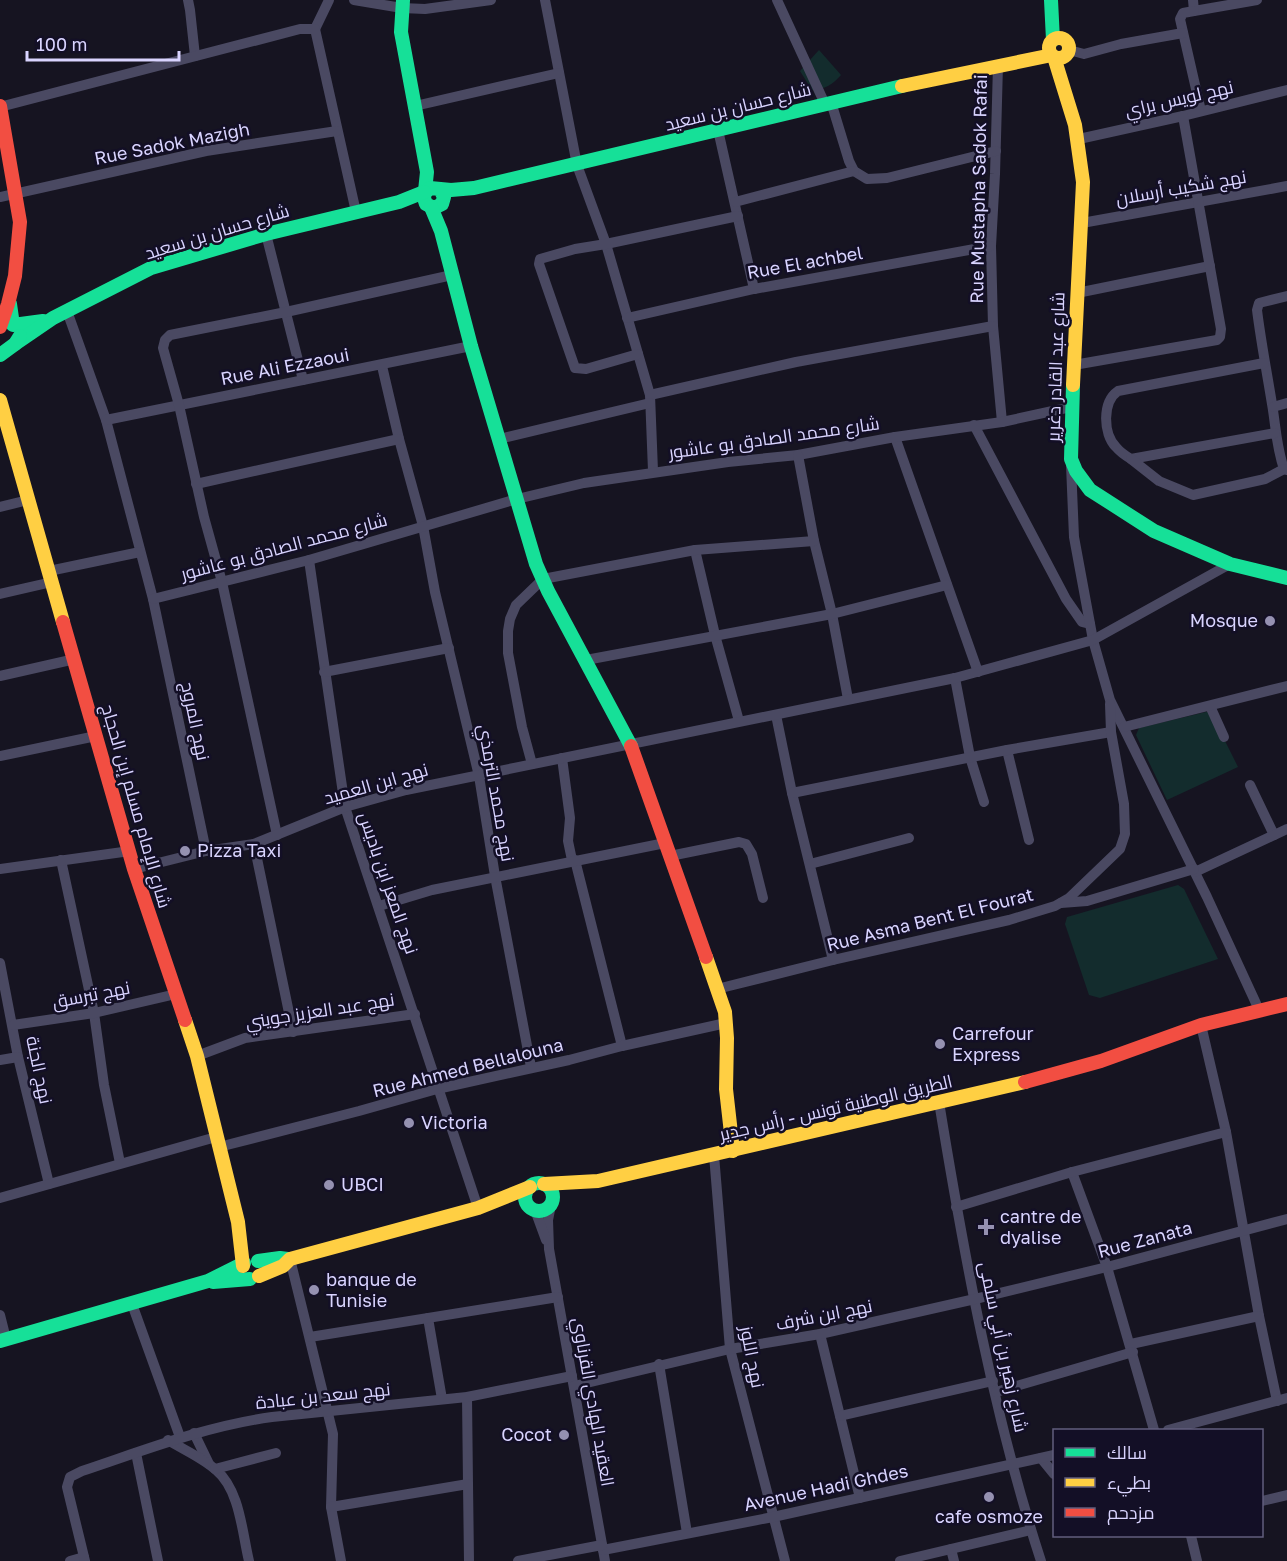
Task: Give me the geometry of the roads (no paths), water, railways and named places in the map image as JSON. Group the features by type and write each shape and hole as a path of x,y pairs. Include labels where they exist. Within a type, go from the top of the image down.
{"street":[{"path":"188,0 195,56"},
{"path":"329,0 315,29 356,212"},
{"path":"354,0 403,4 424,9 491,0"},
{"path":"545,0 577,165 606,244 650,399 653,471"},
{"path":"777,0 828,103 854,171 867,179 877,179 996,151"},
{"path":"1201,111 1180,20 1181,14 1193,5 1257,0"},
{"name":"شارع عبد القادر دغرير","path":"1052,1 1068,95 1079,139 1084,201 1071,407 1071,459 1076,471 1090,490 1154,531 1230,564 1287,578"},
{"path":"403,4 401,32 427,172 471,346 517,499 543,579 630,743 725,1012 724,1153"},
{"path":"15,344 20,332 4,327 20,240 20,222 0,107 300,29 315,29"},
{"path":"1059,48 1084,54 1122,44 1183,33"},
{"name":"شارع حسان بن سعيد","path":"1,356 53,318 151,268 266,234 399,202 434,197 577,165 1059,48"},
{"name":"Rue Mustapha Sadok Rafai","path":"1002,422 993,327 991,246 1004,63"},
{"path":"415,106 559,74"},
{"name":"نهج لويس براي","path":"1079,139 1287,90"},
{"path":"1074,366 1217,340 1220,337 1221,329 1183,116"},
{"path":"718,130 754,289"},
{"name":"Rue Sadok Mazigh","path":"0,197 206,151 337,131"},
{"path":"735,202 854,171"},
{"name":"نهج شكيب أرسلان","path":"1082,223 1287,186"},
{"path":"638,354 586,369 575,368 539,264 541,258 738,216"},
{"path":"266,234 303,380"},
{"name":"Rue El achbel","path":"627,318 754,289 991,246"},
{"path":"1077,293 1210,266"},
{"path":"277,835 222,582 163,348 166,337 452,275"},
{"path":"1264,363 1115,393 1107,403 1109,431 1116,447 1159,481 1193,495 1265,479 1286,469 1275,433 1257,310 1259,303 1287,296"},
{"name":"نهج المروج","path":"67,311 106,420 153,599 206,851"},
{"name":"شارع حسان بن سعيد","path":"4,327 53,318"},
{"path":"499,439 796,362 993,327"},
{"name":"Rue Ali Ezzaoui","path":"106,420 382,366 471,346"},
{"name":"نهج محمد الترمذي","path":"382,366 423,526 435,592 479,776 531,1068"},
{"name":"شارع اﻹمام مسلم إبن الحجاج","path":"0,400 134,869 197,1056 238,1222"},
{"path":"1273,407 1287,403"},
{"name":"شارع محمد الصادق بو عاشور","path":"153,599 309,560 517,499 584,483 653,471 798,455 895,437 1002,422 1071,407"},
{"path":"974,425 1066,599 1082,622 1090,624"},
{"path":"1131,459 1275,433"},
{"path":"895,437 978,672"},
{"path":"196,484 399,439"},
{"path":"798,455 848,699"},
{"path":"1071,459 1074,537 1093,640 1110,700 1195,871 1260,1012"},
{"path":"0,507 28,500"},
{"path":"532,764 522,727 508,653 508,631 516,606 543,579 695,550 814,541"},
{"path":"695,550 715,635 740,721"},
{"path":"0,594 140,552"},
{"name":"نهج المعز ابن باديس","path":"309,560 345,807 478,1208"},
{"name":"نهج ابن العميد","path":"134,869 206,851 254,844 345,807 405,790 955,678 1093,640 1230,564"},
{"path":"586,660 831,614 947,585"},
{"path":"324,672 449,648"},
{"path":"0,676 75,659"},
{"path":"955,678 970,757 984,802"},
{"path":"1124,727 1287,686"},
{"name":"Rue Asma Bent El Fourat","path":"717,989 1009,920 1069,898 1120,849 1125,834 1124,804 1111,732 1110,700"},
{"path":"1210,706 1224,737"},
{"path":"776,716 792,793 833,960"},
{"path":"792,793 970,757 1111,732"},
{"path":"0,756 96,736"},
{"path":"1007,750 1029,840"},
{"path":"562,758 570,818 568,841 622,1046"},
{"path":"1250,785 1274,835"},
{"path":"1060,903 1087,901 1195,871 1287,829"},
{"path":"810,864 909,838"},
{"path":"670,856 739,842 746,843 752,854 763,898"},
{"path":"379,906 432,890 495,876 665,843"},
{"path":"254,844 293,1032"},
{"path":"0,869 130,851"},
{"path":"61,860 94,1013 104,1085 120,1163"},
{"name":"نهج الجنة","path":"0,963 18,1057 49,1184"},
{"name":"نهج تبرسق","path":"13,1025 94,1013 176,994"},
{"name":"الطريق الوطنية تونس - رأس جدير","path":"208,1281 218,1283 255,1277 283,1266 290,1260 478,1208 537,1186 598,1181 939,1102 1101,1061 1201,1024 1287,1004"},
{"name":"نهج عبد العزيز جويني","path":"197,1056 245,1038 415,1014"},
{"name":"Rue Ahmed Bellalouna","path":"0,1198 120,1163 359,1111 437,1089 726,1023"},
{"path":"1174,1429 1285,1399 1259,1316 1226,1132 1201,1024"},
{"path":"0,1060 18,1057"},
{"name":"شارع زهير بن أبي سلمى","path":"939,1102 956,1206 994,1387 1012,1464 1041,1561"},
{"path":"956,1206 1072,1172 1226,1132"},
{"name":"نهج اللوز","path":"724,1153 730,1349 785,1561"},
{"path":"1072,1172 1107,1267 1153,1429"},
{"name":"الطريق الوطنية تونس - رأس جدير","path":"551,1204 598,1181"},
{"path":"537,1186 551,1191 553,1200 548,1220 549,1248 534,1210 526,1199 537,1186"},
{"path":"534,1210 544,1210 551,1204"},
{"name":"الطريق الوطنية تونس - رأس جدير","path":"478,1208 534,1210"},
{"name":"Rue Zanata","path":"975,1299 1287,1219"},
{"path":"238,1222 262,1270 255,1277 245,1276 238,1222"},
{"name":"العقيد الهادي القرناوي","path":"549,1248 603,1552"},
{"name":"الطريق الوطنية تونس - رأس جدير","path":"258,1261 280,1258 290,1260"},
{"path":"243,1265 252,1259 258,1261"},
{"path":"290,1260 328,1411 333,1442 331,1507 341,1561"},
{"name":"الطريق الوطنية تونس - رأس جدير","path":"3,1340 208,1281 243,1265"},
{"path":"310,1337 558,1297"},
{"name":"نهج ابن شرف","path":"573,1381 730,1349 820,1334 975,1299"},
{"path":"132,1304 180,1437"},
{"path":"0,1315 3,1340"},
{"path":"840,1416 994,1387 1132,1348 1259,1316"},
{"path":"428,1318 442,1399"},
{"path":"820,1334 860,1498"},
{"path":"659,1364 687,1533"},
{"name":"نهج سعد بن عبادة","path":"84,1559 67,1487 70,1477 82,1471 168,1440 260,1419 467,1397 573,1381"},
{"path":"467,1397 469,1561"},
{"path":"194,1433 212,1466 227,1482 235,1500 249,1561"},
{"path":"168,1440 212,1466 276,1453"},
{"path":"136,1453 158,1561"},
{"name":"Avenue Hadi Ghdes","path":"518,1561 603,1552 1053,1455"},
{"path":"1041,1458 1053,1473"},
{"path":"331,1507 468,1484"},
{"path":"1263,1501 1287,1495"},
{"path":"900,1561 1031,1530"},
{"path":"1191,1537 1197,1561"},
{"path":"951,1549 954,1561"},
{"path":"70,1561 84,1559"}],"place":[{"name":"Mosque","path":"1270,621"},
{"name":"Pizza Taxi","path":"185,851"},
{"name":"Carrefour Express","path":"940,1044"},
{"name":"Victoria","path":"409,1123"},
{"name":"UBCI","path":"329,1185"},
{"name":"cantre de dyalise","path":"986,1227"},
{"name":"banque de Tunisie","path":"314,1290"},
{"name":"Cocot","path":"564,1435"},
{"name":"cafe osmoze","path":"989,1497"}]}
